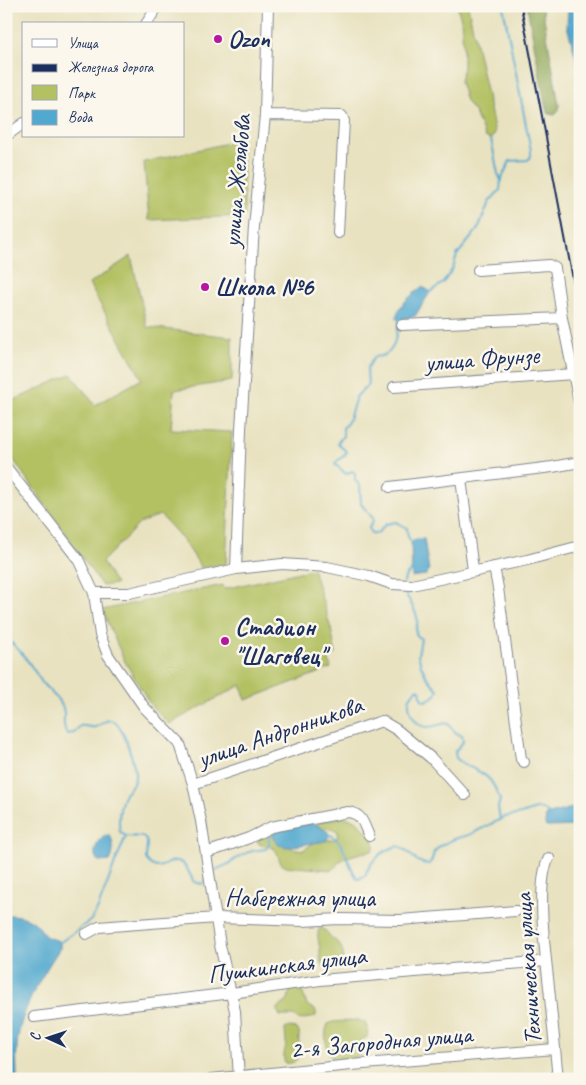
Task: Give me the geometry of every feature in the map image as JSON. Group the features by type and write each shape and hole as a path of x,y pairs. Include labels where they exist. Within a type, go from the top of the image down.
{"street":[{"path":"147,22 158,6"},
{"name":"улица Желябова","path":"236,569 243,396 254,227 265,115 268,6"},
{"path":"265,115 342,116 344,120 338,233"},
{"path":"6,136 22,124"},
{"path":"478,270 549,265 555,268 562,318 580,407"},
{"path":"402,325 562,318"},
{"name":"улица Фрунзе","path":"394,387 573,374"},
{"path":"390,487 580,462"},
{"path":"6,467 78,559 94,593 103,647 144,707 180,744 193,784 220,945 232,993 237,1028 239,1077"},
{"path":"461,479 473,570"},
{"path":"94,593 129,593 236,569 282,564 327,567 401,585 412,585 580,546"},
{"path":"494,567 521,759 524,762"},
{"name":"улица Андронникова","path":"193,784 379,721 385,721 431,758 466,795"},
{"path":"206,854 249,838 271,827 348,812 356,813 359,816 369,836"},
{"name":"Техническая улица","path":"549,858 545,864 542,908 558,1079"},
{"name":"Набережная улица","path":"86,934 99,927 216,918 303,921 338,919 400,920 516,911"},
{"name":"Пушкинская улица","path":"34,1017 232,993 352,976 546,961"},
{"name":"2-я Загородная улица","path":"211,1079 555,1049"}],"green space":[{"path":"457,6 468,6 495,133 491,139 485,137 475,113 466,101 460,82 463,67 463,46 461,19"},
{"path":"527,6 542,6 559,105 559,111 555,115 549,114 546,109"},
{"path":"241,140 245,216 149,220 144,162"},
{"path":"131,256 147,327 232,337 232,381 174,390 171,429 232,432 226,564 201,568 172,527 160,515 140,523 102,562 116,584 102,586 6,449 6,404 71,374 95,405 142,379 89,284"},
{"name":"Стадион \"Шаговец\"","path":"313,569 331,629 336,654 328,657 331,668 246,700 241,685 169,724 152,707 124,660 102,610 223,585 224,589"},
{"path":"343,817 356,820 374,840 374,848 372,851 355,854 343,859 332,870 284,866 280,862 277,852 272,847 258,843 257,838 272,832 291,848 303,850 317,841 337,839 338,831 317,824"},
{"path":"321,928 340,946 343,954 342,961 332,969 326,968 322,963 318,934"},
{"path":"300,986 307,1005 316,1011 316,1016 301,1020 293,1016 280,1016 277,1010 287,1002 291,988"},
{"path":"356,1020 365,1022 368,1030 367,1037 360,1041 360,1055 355,1058 333,1059 326,1042 326,1028 328,1024"},
{"path":"290,1027 299,1031 299,1051 296,1061 285,1063 285,1029"}],"water":[{"path":"568,6 580,6 580,72 567,26"},
{"path":"422,287 428,290 429,294 415,316 398,320 396,318 397,313 402,305"},
{"path":"416,539 424,539 429,570 426,575 412,577 411,543"},
{"path":"580,806 580,826 546,827 546,815"},
{"path":"314,823 328,832 329,836 326,841 287,847 279,845 273,839 273,834 276,830"},
{"path":"110,835 112,841 112,855 110,861 99,862 95,855 96,847 100,840"},
{"path":"6,915 18,916 33,921 46,936 60,943 60,948 26,1008 17,1047 17,1079 6,1079"}],"waterway":[{"path":"429,293 443,283 453,268 457,255 478,229 489,202 500,190 501,180 510,161 528,160 531,156 503,6"},
{"path":"491,139 501,180"},
{"path":"401,319 391,350 387,354 374,357 367,369 368,385 356,397 348,422 343,428 343,436 338,442 347,452 335,464 346,474 352,471 355,473 355,480 360,486 361,504 373,518 369,528 371,533 377,534 386,524 396,522 407,528 408,537 412,542"},
{"path":"404,582 405,577 412,569"},
{"path":"404,590 418,620 416,634 421,639 418,655 421,665 426,676 438,690 436,695 426,701 422,700 420,690 416,689 409,699 413,717 419,724 427,727 447,723 455,732 462,736 463,742 455,751 456,758 491,781 500,800 498,807 500,820"},
{"path":"6,639 22,654 43,684 59,701 64,711 64,728 67,734 74,733 80,726 95,727 108,720 117,724 121,730 131,756 135,777 121,803 120,832 126,836 143,837 146,840 146,859 151,865 156,867 175,861 179,862 184,865 194,882 202,884 206,880"},
{"path":"327,834 338,841 358,879 365,876 370,865 377,857 397,846 420,862 429,864 434,852 440,846 454,839 469,835 505,817 536,809 542,809 550,815"},
{"path":"213,873 246,853 266,849 269,845 269,834 276,832"},
{"path":"58,944 91,920 98,908 126,836"}],"railway":[{"path":"521,6 580,316"}],"place":[{"name":"Ozon","path":"218,39"},
{"name":"Школа №6","path":"205,287"},
{"name":"Стадион \"Шаговец\"","path":"225,641"}]}
